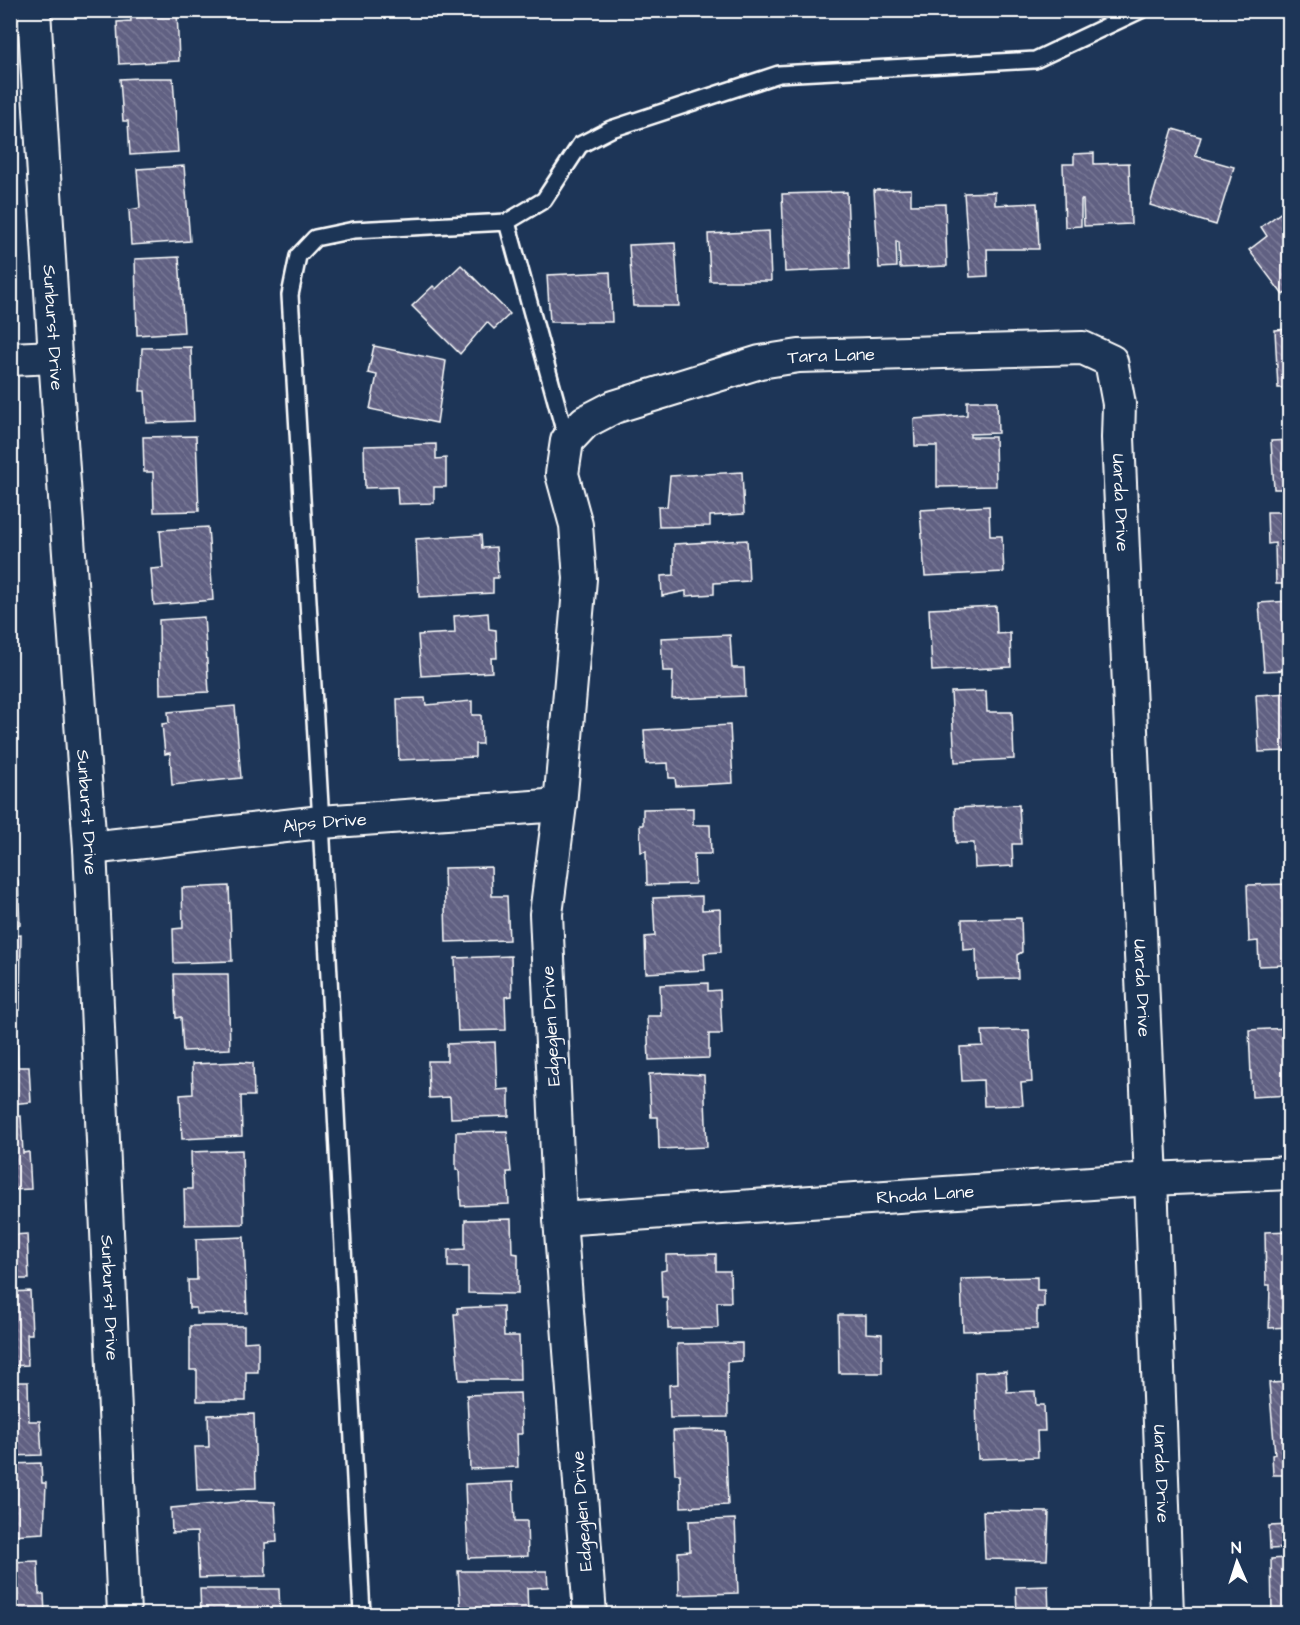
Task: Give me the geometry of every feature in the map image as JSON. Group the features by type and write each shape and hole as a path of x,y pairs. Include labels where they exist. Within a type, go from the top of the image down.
{"street":[{"name":"Sunburst Drive","path":"34,10 55,357 90,848 123,1614"},
{"name":"Tara Lane","path":"567,441 585,423 614,407 760,362 799,356 1083,348 1111,361"},
{"path":"10,359 55,357"},
{"name":"Uarda Drive","path":"1111,361 1119,404 1118,438 1167,1614"},
{"name":"Edgeglen Drive","path":"567,441 562,474 576,525 580,579 560,805 546,914 560,1219 590,1614"},
{"name":"Alps Drive","path":"90,848 321,822 560,805"},
{"name":"Rhoda Lane","path":"560,1219 1150,1179 1290,1173"}],"lane":[{"path":"362,1614 321,822 290,295 298,256 315,238 354,230 507,222 544,200 580,145 611,129 779,74 1035,60 1141,10"},
{"path":"507,222 567,441"}],"building":[{"path":"130,10 177,10 179,61 119,64 117,22 131,21"},
{"path":"173,78 178,152 130,155 128,121 123,121 120,79"},
{"path":"1173,129 1201,137 1195,156 1234,167 1216,225 1150,205"},
{"path":"1094,153 1094,164 1129,163 1131,224 1084,226 1083,200 1081,200 1081,226 1065,227 1063,164 1074,164 1074,154"},
{"path":"184,166 190,241 131,245 129,210 140,208 137,169"},
{"path":"911,189 911,205 945,204 947,266 900,268 899,242 896,241 897,267 879,268 874,190"},
{"path":"847,192 850,269 785,272 782,194"},
{"path":"995,192 995,205 1037,203 1039,249 987,249 988,276 970,277 964,193"},
{"path":"1290,206 1290,289 1283,295 1249,250 1267,236 1261,227"},
{"path":"769,231 771,281 710,281 708,234"},
{"path":"675,243 679,306 633,306 629,245"},
{"path":"179,257 184,332 137,335 135,259"},
{"path":"461,265 510,314 494,329 487,322 460,354 412,306 433,286 436,289"},
{"path":"610,272 612,322 550,322 547,275"},
{"path":"1290,329 1290,388 1278,388 1275,330"},
{"path":"374,346 446,361 437,423 370,409 377,375 368,373"},
{"path":"191,347 194,421 147,423 145,391 140,391 142,348"},
{"path":"967,401 997,401 998,433 970,434 970,437 995,437 996,486 937,487 937,446 915,446 914,419 967,415"},
{"path":"196,436 199,511 154,512 153,472 144,472 143,437"},
{"path":"1290,440 1290,489 1274,489 1271,441"},
{"path":"436,444 436,459 446,458 446,487 434,487 434,503 398,504 397,487 365,488 364,446"},
{"path":"742,472 744,514 710,516 710,526 659,527 658,507 667,507 670,476"},
{"path":"989,506 990,536 1002,536 1004,572 925,576 920,510"},
{"path":"1267,512 1290,512 1290,584 1276,584 1275,543 1268,544"},
{"path":"208,527 213,600 154,605 151,569 163,568 160,530"},
{"path":"481,535 482,548 496,547 498,578 493,578 493,593 419,597 416,539"},
{"path":"747,540 749,581 714,583 714,594 686,596 686,591 662,596 661,576 674,575 674,544"},
{"path":"1290,601 1290,670 1264,671 1259,603"},
{"path":"996,606 997,634 1010,633 1011,667 932,671 929,609"},
{"path":"488,613 489,629 496,630 497,658 491,658 492,672 421,676 418,635 455,633 454,616"},
{"path":"204,617 209,692 160,694 159,620"},
{"path":"730,635 732,668 744,668 745,696 672,699 673,671 663,671 661,638"},
{"path":"986,691 987,712 1012,712 1014,759 955,762 951,692"},
{"path":"1290,693 1290,751 1259,752 1256,695"},
{"path":"425,698 426,705 472,701 472,715 481,715 482,744 475,744 475,757 399,760 397,699"},
{"path":"235,706 241,778 172,785 170,753 165,754 162,724 169,723 168,712"},
{"path":"730,725 733,783 676,786 675,778 669,778 668,763 646,764 644,730"},
{"path":"1019,805 1021,844 1012,844 1013,866 975,868 974,843 956,843 955,808"},
{"path":"693,808 693,825 710,825 711,854 694,854 695,884 647,885 646,851 641,852 640,825 643,825 643,809"},
{"path":"491,867 492,896 507,896 509,940 446,942 444,868"},
{"path":"18,880 20,925 10,925 10,881"},
{"path":"1290,884 1290,965 1259,966 1258,941 1249,942 1247,885"},
{"path":"229,886 232,961 174,963 173,929 183,928 182,888"},
{"path":"702,896 702,910 720,909 721,952 704,953 705,970 646,973 645,937 655,936 653,898"},
{"path":"1021,918 1022,952 1017,955 1018,978 977,979 976,949 963,950 962,919"},
{"path":"21,935 20,1010 10,1011 10,936"},
{"path":"511,956 512,996 505,997 506,1030 458,1031 455,958"},
{"path":"174,974 228,974 230,1049 183,1051 181,1017 176,1018"},
{"path":"708,983 708,991 720,990 722,1034 709,1034 709,1058 649,1060 647,1016 661,1016 660,985"},
{"path":"10,1027 16,1027 18,1067 29,1067 31,1102 10,1104"},
{"path":"1290,1028 1290,1095 1252,1097 1249,1030"},
{"path":"1029,1030 1032,1082 1021,1083 1023,1105 984,1106 983,1080 962,1081 960,1047 983,1046 982,1031"},
{"path":"495,1042 497,1090 509,1089 509,1116 451,1118 450,1097 429,1098 428,1061 447,1061 447,1044"},
{"path":"253,1063 254,1096 241,1096 242,1136 182,1139 180,1095 193,1094 192,1064"},
{"path":"649,1074 704,1075 707,1147 659,1149 658,1117 651,1117"},
{"path":"21,1116 23,1153 29,1152 31,1189 10,1190 10,1117"},
{"path":"507,1131 511,1172 507,1172 509,1204 461,1206 459,1170 456,1170 456,1132"},
{"path":"242,1150 244,1224 185,1225 184,1189 192,1189 191,1152"},
{"path":"10,1204 12,1204 13,1235 27,1234 29,1279 10,1279"},
{"path":"511,1219 512,1253 518,1254 518,1294 468,1293 468,1267 448,1267 448,1250 465,1249 465,1220"},
{"path":"1290,1231 1290,1327 1269,1328 1270,1285 1266,1285 1265,1232"},
{"path":"244,1237 247,1313 196,1314 196,1308 189,1308 188,1280 197,1280 196,1239"},
{"path":"716,1254 716,1271 730,1271 731,1302 717,1302 718,1328 668,1329 667,1297 662,1297 661,1271 666,1270 666,1255"},
{"path":"1037,1277 1037,1290 1044,1290 1044,1307 1037,1307 1037,1329 963,1331 961,1279"},
{"path":"30,1291 32,1334 27,1334 28,1365 10,1366 10,1292"},
{"path":"503,1306 504,1336 519,1336 520,1380 459,1380 454,1314 458,1314 457,1308"},
{"path":"838,1315 866,1315 866,1333 882,1334 882,1373 839,1373"},
{"path":"190,1326 244,1326 244,1342 258,1341 258,1372 246,1372 246,1401 197,1401 197,1370 190,1370"},
{"path":"742,1343 742,1361 727,1362 728,1417 670,1418 669,1385 678,1384 677,1344"},
{"path":"1006,1371 1007,1392 1035,1391 1036,1405 1044,1405 1045,1431 1037,1431 1038,1457 978,1459 975,1372"},
{"path":"10,1382 28,1382 29,1421 40,1421 42,1455 10,1456"},
{"path":"1290,1382 1290,1475 1273,1475 1272,1455 1275,1454 1269,1383"},
{"path":"520,1393 522,1434 517,1434 518,1467 470,1469 467,1395"},
{"path":"254,1414 256,1488 197,1490 195,1447 209,1447 208,1415"},
{"path":"673,1431 725,1431 728,1505 681,1507 680,1474 675,1474"},
{"path":"41,1463 42,1483 46,1483 44,1533 10,1535 10,1464"},
{"path":"513,1482 515,1521 527,1521 528,1556 468,1558 465,1484"},
{"path":"248,1501 275,1502 277,1542 265,1543 266,1576 199,1578 197,1532 172,1533 171,1508"},
{"path":"983,1511 1049,1512 1047,1560 985,1559"},
{"path":"735,1519 738,1593 679,1595 678,1552 690,1551 689,1521"},
{"path":"1290,1525 1290,1614 1272,1614 1271,1559 1286,1558 1286,1548 1270,1549 1269,1526"},
{"path":"38,1561 39,1594 44,1594 45,1614 10,1614 10,1562"},
{"path":"458,1571 547,1571 548,1587 527,1588 528,1614 461,1613"},
{"path":"1048,1586 1049,1614 1017,1614 1016,1587"},
{"path":"200,1589 279,1589 280,1614 201,1614"},
{"path":"726,1607 727,1614 681,1614 681,1609"}]}
